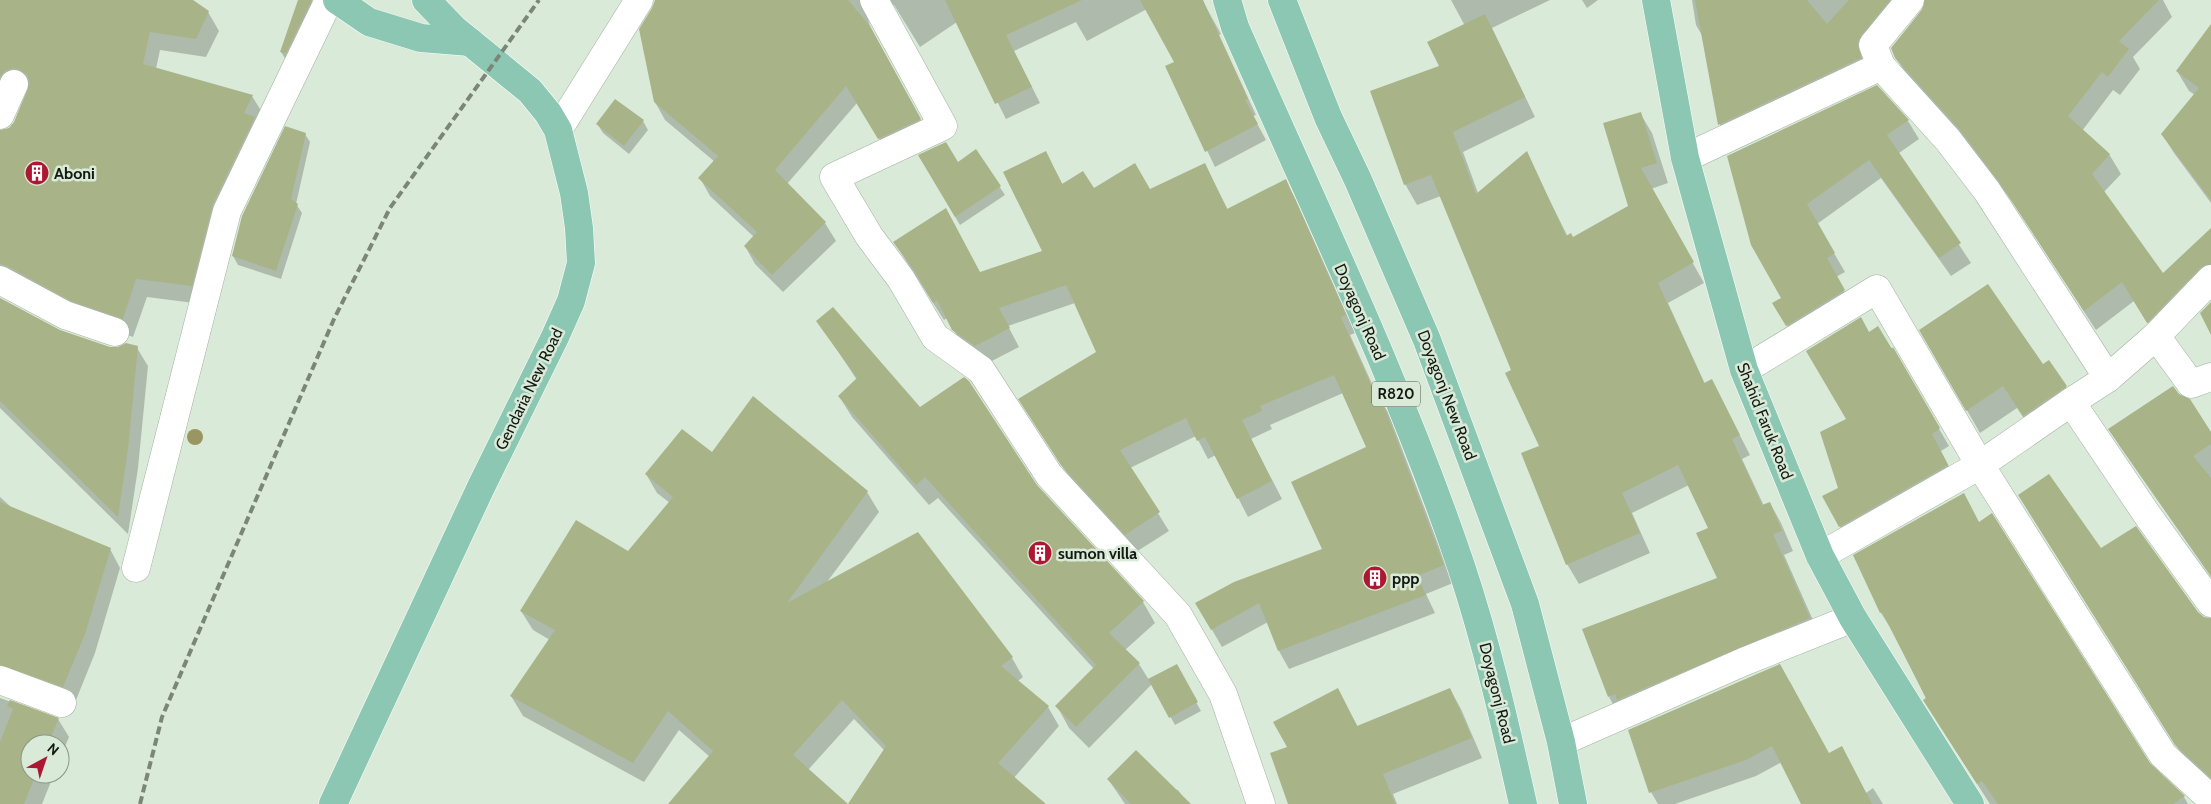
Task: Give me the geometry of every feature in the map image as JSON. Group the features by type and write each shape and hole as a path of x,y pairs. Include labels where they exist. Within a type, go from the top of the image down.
{"main road":[{"path":"337,0 369,22 421,38 470,42"},
{"name":"Gendaria New Road","path":"334,804 481,487 571,301 581,263 574,193 558,130 548,113 530,91 470,42 426,0"},
{"name":"Doyagonj Road","path":"1227,0 1235,27 1412,430 1461,566 1492,665 1524,804"},
{"name":"Doyagonj New Road","path":"1282,0 1328,117 1358,180 1427,340 1524,604 1561,742 1573,804"},
{"name":"Shahid Faruk Road","path":"1656,0 1685,158 1744,370 1820,556 1853,618 1970,804"}],"street":[{"path":"136,568 227,212 329,0"},
{"path":"558,130 640,0"},
{"path":"874,0 942,126 834,177 869,236 901,279 935,337 981,370 1049,475 1178,615 1223,694 1261,804"},
{"path":"1910,0 1873,45 1881,66 1948,140 1987,191 2108,378"},
{"path":"1685,158 1881,66"},
{"path":"0,116 14,84"},
{"path":"1820,556 1980,465 2070,402 2108,378 2156,336 2211,279"},
{"path":"0,280 65,315 115,332"},
{"path":"1744,370 1877,289 1980,465 2163,755 2211,799"},
{"path":"2156,336 2192,384 2211,377"},
{"path":"2070,402 2148,516 2211,603"},
{"path":"1561,742 1743,662 1853,618"},
{"path":"0,680 62,703"}],"building":[{"path":"0,0 193,0 209,11 196,39 150,32 143,64 253,95 244,113 255,117 213,204 192,286 136,279 123,319 71,301 0,264 0,130 9,128 14,122 30,83 27,75 13,68 5,71 0,77"},
{"path":"298,0 312,0 286,53 280,52"},
{"path":"655,0 848,0 870,26 921,119 878,139 846,86 775,170 826,222 772,275 744,246 757,232 698,178 718,156 654,102 639,29"},
{"path":"945,0 1082,0 1006,35 1032,87 995,104"},
{"path":"1140,0 1203,0 1248,99 1245,100 1258,124 1205,152 1165,66 1174,62"},
{"path":"1695,0 1807,0 1827,24 1849,0 1890,0 1861,36 1858,43 1861,58 1718,125"},
{"path":"1925,0 2159,0 2119,41 2129,49 2108,77 2102,72 2068,116 2110,154 2092,174 2163,273 2211,228 2211,264 2200,268 2147,323 2122,282 2084,311 1999,182 1960,130 1895,58 1891,48 1922,10"},
{"path":"1485,14 1525,97 1453,132 1476,194 1527,151 1566,236 1571,233 1573,237 1628,206 1603,123 1641,112 1657,163 1641,168 1694,262 1658,283 1704,383 1712,379 1740,435 1732,439 1762,505 1770,502 1782,531 1773,534 1810,618 1617,700 1615,694 1608,697 1582,629 1717,578 1696,533 1708,528 1678,465 1622,493 1640,533 1566,565 1521,453 1539,446 1505,373 1511,370 1431,175 1404,185 1370,91 1439,66 1427,42"},
{"path":"2211,24 2211,200 2161,134 2199,88 2176,71"},
{"path":"1877,85 1909,120 1887,135 1961,243 1939,258 1869,160 1807,204 1835,253 1827,258 1845,290 1786,326 1772,303 1781,298 1751,245 1727,156"},
{"path":"615,99 644,120 624,146 596,124"},
{"path":"285,126 306,133 291,199 298,204 276,271 232,256 242,216"},
{"path":"946,142 958,162 976,149 1001,186 955,217 918,155"},
{"path":"1046,151 1062,184 1083,171 1094,188 1135,163 1150,189 1205,163 1227,209 1286,179 1346,315 1341,317 1375,394 1379,393 1444,565 1417,576 1426,595 1278,651 1259,603 1211,630 1195,603 1234,582 1322,549 1291,482 1366,447 1334,375 1260,406 1262,411 1242,420 1272,481 1237,499 1205,437 1197,441 1186,418 1120,450 1160,512 1125,535 1061,465 1018,399 1096,352 1066,285 999,308 1010,328 975,346 952,330 937,300 933,303 914,270 893,242 946,208 980,272 1042,251 1003,172"},
{"path":"1988,284 2043,364 2049,360 2067,386 2023,416 2003,386 1966,411 1919,330"},
{"path":"0,298 60,330 110,347 118,347 126,343 138,346 128,449 118,517 0,401"},
{"path":"2211,302 2211,335 2200,313"},
{"path":"833,307 920,407 964,377 969,381 1037,485 1144,601 1109,633 1140,663 1076,727 1055,706 1096,665 925,477 916,485 838,396 857,378 816,321"},
{"path":"1861,317 1869,332 1878,326 1892,349 1893,347 1940,428 1932,434 1948,465 1839,527 1822,496 1838,488 1820,432 1846,419 1806,351"},
{"path":"2173,386 2179,394 2190,399 2211,432 2211,444 2193,456 2211,478 2211,576 2108,429"},
{"path":"753,396 868,491 787,603 918,532 1013,657 1001,666 1049,706 998,763 1046,804 848,804 668,804 713,751 668,711 633,763 510,696 555,630 520,611 576,520 628,551 673,497 645,474 682,429 712,452","holes":["842,700 886,746 848,804 793,755"]},
{"path":"2049,474 2101,548 2136,526 2198,612 2204,617 2211,618 2211,778 2175,745 2018,495"},
{"path":"1964,493 1979,522 1992,513 2150,763 2185,796 2173,804 1998,804 1982,781 1977,784 1923,700 1926,698 1882,612 1880,613 1853,555"},
{"path":"0,502 111,548 85,634 63,687 0,665"},
{"path":"1177,664 1198,702 1169,718 1148,679"},
{"path":"1780,664 1829,753 1842,746 1872,804 1801,804 1772,746 1746,760 1649,793 1628,730"},
{"path":"1338,688 1357,726 1450,688 1472,738 1383,774 1395,804 1288,804 1270,753 1287,747 1273,722"},
{"path":"10,700 59,718 52,734 20,734 20,784 32,784 24,804 0,804 0,742 13,709 7,706"},
{"path":"1136,750 1191,804 1131,804 1107,779"}],"railway":[{"path":"140,804 162,717 334,319 390,208 539,0"}],"place":[{"name":"Aboni","path":"37,173"},
{"name":"sumon villa","path":"1040,553"},
{"name":"ppp","path":"1375,578"}]}
